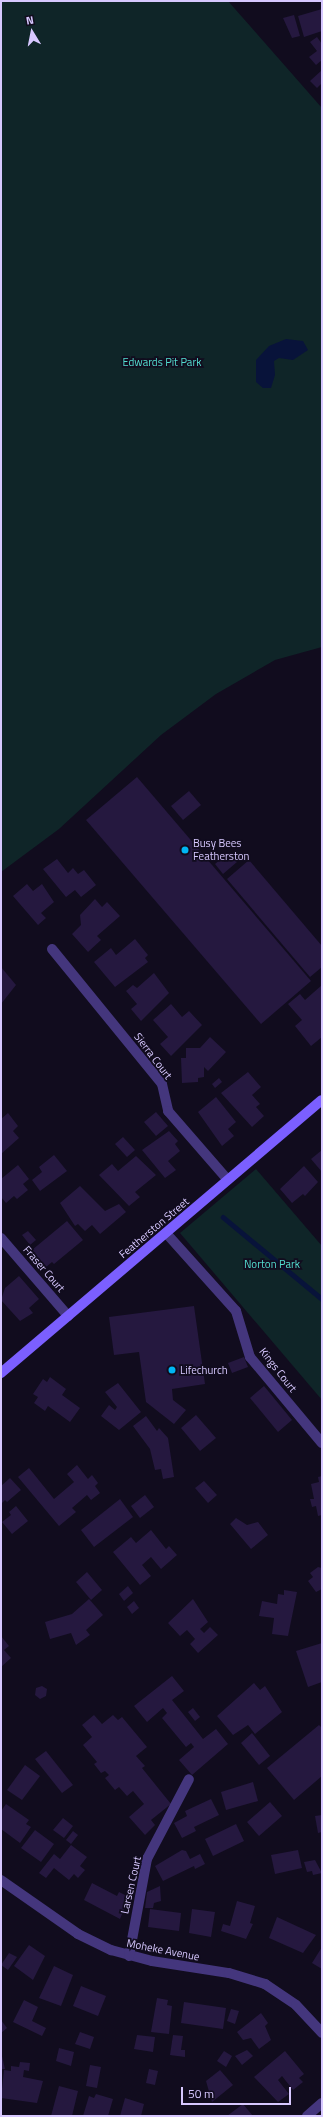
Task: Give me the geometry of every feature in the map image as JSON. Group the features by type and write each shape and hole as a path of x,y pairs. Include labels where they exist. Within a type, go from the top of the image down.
{"main road":[{"name":"Featherston Street","path":"1,1373 322,1100"}],"street":[{"name":"Sierra Court","path":"52,949 162,1084 168,1111 228,1180"},
{"name":"Kings Court","path":"166,1233 236,1311 250,1357 322,1443"},
{"name":"Fraser Court","path":"1,1238 68,1316"},
{"name":"Larsen Court","path":"129,1956 147,1859 188,1779"},
{"name":"Moheke Avenue","path":"1,1880 78,1934 129,1956 229,1973 265,1984 296,2005 322,2033"},
{"path":"307,2116 322,2103"}],"green space":[{"name":"Edwards Pit Park","path":"1,1 228,1 322,108 322,647 275,660 216,694 161,735 59,829 1,872"},
{"name":"Norton Park","path":"256,1169 322,1246 322,1400 180,1233"}],"water":[{"path":"286,339 303,341 308,350 293,360 279,358 274,361 275,375 271,388 263,388 256,382 256,360 269,346"}],"building":[{"path":"322,9 322,31 304,37 298,16"},
{"path":"294,15 300,36 292,38 283,18"},
{"path":"317,37 322,44 322,60 316,65 309,57 317,51 310,42"},
{"path":"322,70 322,83 317,88 310,81"},
{"path":"137,777 311,981 261,1024 86,820"},
{"path":"189,791 201,805 183,820 171,806"},
{"path":"229,852 237,862 223,874 215,864"},
{"path":"57,859 68,873 73,868 78,874 84,870 96,885 81,897 75,890 66,897 43,869"},
{"path":"249,860 322,946 322,967 310,977 227,879"},
{"path":"27,884 33,891 42,884 54,902 41,913 46,918 38,925 13,896"},
{"path":"95,899 102,907 107,902 120,916 97,936 101,940 88,952 72,934 81,925 80,915"},
{"path":"135,939 148,955 145,958 148,962 115,987 94,962 111,948 116,955"},
{"path":"1,967 16,985 1,1004"},
{"path":"154,973 169,993 141,1021 131,1009 137,1004 126,991 133,985 137,988"},
{"path":"322,985 322,1037 311,1046 295,1026 302,1020 288,1004 300,994 305,1000"},
{"path":"171,1004 182,1017 189,1011 202,1025 171,1056 160,1044 168,1037 153,1020"},
{"path":"210,1037 226,1052 208,1071 204,1067 204,1077 198,1078 198,1082 182,1083 181,1058 186,1058 186,1048 200,1048"},
{"path":"248,1072 261,1087 252,1095 260,1104 256,1107 264,1116 252,1127 221,1093"},
{"path":"219,1078 222,1082 215,1088 212,1084"},
{"path":"216,1097 236,1122 228,1129 234,1136 222,1146 198,1112"},
{"path":"156,1112 168,1126 156,1136 144,1122"},
{"path":"8,1113 18,1126 13,1131 19,1138 1,1154 1,1119"},
{"path":"169,1131 178,1141 175,1144 180,1151 168,1161 176,1170 165,1178 142,1150"},
{"path":"123,1137 135,1150 127,1157 115,1144"},
{"path":"322,1150 322,1172 311,1159"},
{"path":"54,1155 67,1171 40,1191 32,1180 42,1172 39,1167"},
{"path":"136,1156 156,1175 135,1192 140,1197 129,1206 99,1175 112,1164 118,1171"},
{"path":"18,1165 29,1179 23,1184 28,1190 17,1199 14,1196 6,1203 1,1197 1,1179"},
{"path":"304,1166 318,1182 305,1196 303,1194 292,1203 280,1189"},
{"path":"80,1186 105,1211 119,1204 126,1212 100,1234 92,1225 85,1231 78,1224 75,1226 60,1203"},
{"path":"67,1221 83,1240 54,1264 52,1262 46,1267 32,1250"},
{"path":"28,1231 36,1240 30,1245 22,1235"},
{"path":"19,1276 39,1299 29,1308 33,1313 20,1321 1,1300 5,1288"},
{"name":"Lifechurch","path":"194,1306 205,1384 172,1389 173,1400 186,1410 174,1424 146,1402 139,1352 114,1355 109,1317"},
{"path":"244,1357 248,1367 232,1373 228,1363"},
{"path":"50,1377 66,1389 62,1395 80,1408 70,1422 48,1406 45,1411 34,1403 38,1397 33,1394 43,1379 47,1382"},
{"path":"118,1383 141,1412 119,1430 101,1416 109,1405 115,1410 117,1407 105,1392"},
{"path":"264,1386 292,1420 278,1432 250,1398"},
{"path":"196,1415 216,1438 200,1451 181,1428"},
{"path":"146,1416 157,1431 159,1428 168,1438 174,1477 163,1479 161,1469 155,1470 150,1449 133,1426"},
{"path":"77,1465 88,1479 92,1475 98,1483 95,1486 100,1493 91,1500 87,1495 72,1508 76,1512 59,1526 18,1477 29,1468 54,1499 74,1482 67,1474"},
{"path":"322,1476 322,1515 318,1516 316,1506 312,1507 310,1499 314,1499 311,1484 319,1482 318,1477"},
{"path":"10,1478 21,1490 7,1502 5,1500 1,1504 1,1486"},
{"path":"204,1481 217,1495 208,1503 195,1488"},
{"path":"145,1495 154,1507 140,1518 131,1506"},
{"path":"120,1499 133,1517 94,1547 81,1530"},
{"path":"16,1506 28,1521 12,1534 2,1522 11,1515 9,1512"},
{"path":"236,1518 247,1525 258,1522 268,1535 251,1549 230,1524"},
{"path":"151,1530 166,1549 169,1546 177,1555 161,1569 151,1557 142,1565 151,1576 140,1585 113,1552 131,1537 136,1543"},
{"path":"318,1567 322,1568 322,1589 316,1592 308,1581 313,1577 310,1573"},
{"path":"87,1572 102,1590 91,1600 76,1582"},
{"path":"128,1586 133,1593 124,1601 119,1594"},
{"path":"284,1590 297,1592 288,1636 272,1634 274,1618 259,1616 262,1601 277,1604 278,1594 284,1595"},
{"path":"89,1599 103,1615 86,1630 90,1635 76,1645 71,1633 50,1639 45,1622 72,1614"},
{"path":"193,1599 208,1622 200,1629 204,1633 210,1627 218,1635 198,1653 190,1644 195,1639 187,1630 180,1636 168,1623"},
{"path":"134,1601 139,1608 132,1614 127,1607"},
{"path":"1,1636 9,1646 4,1650 11,1658 1,1667"},
{"path":"322,1643 322,1682 308,1687 296,1651"},
{"path":"172,1676 184,1691 172,1700 203,1739 216,1729 228,1744 192,1775 179,1760 194,1747 191,1743 186,1747 162,1718 167,1713 163,1708 147,1722 134,1706"},
{"path":"254,1683 260,1690 265,1686 282,1712 255,1734 248,1725 233,1735 217,1716"},
{"path":"42,1686 47,1689 46,1696 40,1699 35,1695 36,1688"},
{"path":"193,1708 200,1717 195,1721 188,1712"},
{"path":"94,1715 102,1724 113,1715 118,1720 122,1717 147,1747 136,1756 145,1766 142,1768 171,1804 151,1820 155,1825 145,1835 129,1817 144,1804 133,1791 127,1796 119,1787 115,1790 105,1778 109,1775 105,1771 101,1773 94,1764 97,1762 83,1745 92,1737 82,1725"},
{"path":"319,1725 322,1728 322,1776 294,1800 267,1768"},
{"path":"252,1733 270,1756 259,1765 241,1743"},
{"path":"46,1751 73,1785 62,1793 35,1759"},
{"path":"25,1765 40,1776 22,1800 7,1790"},
{"path":"253,1782 258,1801 226,1810 221,1792"},
{"path":"211,1799 219,1815 194,1827 196,1831 182,1838 174,1823 187,1816 185,1811"},
{"path":"270,1802 282,1816 259,1836 247,1822"},
{"path":"6,1804 29,1820 26,1824 31,1827 20,1843 1,1829 1,1811"},
{"path":"322,1815 322,1832 318,1833 315,1816"},
{"path":"63,1818 73,1826 64,1838 53,1830"},
{"path":"236,1824 244,1841 213,1856 205,1839"},
{"path":"35,1830 54,1844 41,1862 21,1848"},
{"path":"73,1831 78,1835 71,1844 66,1840"},
{"path":"71,1845 87,1857 80,1866 85,1870 78,1878 74,1874 69,1880 54,1868 46,1878 39,1873 54,1854 60,1859"},
{"path":"182,1850 186,1851 190,1859 200,1854 205,1864 195,1869 194,1866 163,1881 155,1866"},
{"path":"298,1850 302,1868 275,1874 271,1855"},
{"path":"315,1860 322,1873 313,1875 312,1871 307,1872 304,1862"},
{"path":"92,1883 117,1896 119,1892 129,1897 120,1919 84,1900"},
{"path":"160,1886 161,1901 154,1903 153,1908 145,1908 147,1892"},
{"path":"237,1901 255,1906 250,1923 253,1924 246,1939 221,1931 223,1924 230,1926"},
{"path":"150,1909 181,1913 179,1931 148,1927"},
{"path":"192,1909 215,1912 211,1937 189,1933"},
{"path":"277,1917 316,1935 303,1953 269,1938"},
{"path":"29,1945 45,1956 33,1980 14,1966"},
{"path":"322,1947 322,1969 312,1963"},
{"path":"9,1953 17,1957 8,1970 1,1965"},
{"path":"54,1966 73,1975 61,2006 39,1998"},
{"path":"81,1986 106,1996 98,2016 73,2006"},
{"path":"157,1998 168,2000 167,2005 172,2006 169,2034 151,2032"},
{"path":"24,2000 38,2007 32,2021 46,2028 42,2036 13,2022"},
{"path":"184,2002 226,2008 223,2029 181,2023"},
{"path":"231,2009 239,2011 235,2024 227,2021"},
{"path":"261,2013 268,2023 265,2026 271,2040 259,2049 251,2038 243,2040 237,2032"},
{"path":"1,2020 7,2028 1,2033"},
{"path":"80,2032 94,2037 90,2049 75,2044"},
{"path":"137,2035 155,2037 153,2052 134,2049"},
{"path":"173,2035 183,2036 181,2050 185,2050 185,2057 170,2055"},
{"path":"59,2048 74,2052 71,2066 56,2061"},
{"path":"247,2050 253,2056 242,2065 235,2056"},
{"path":"224,2051 232,2056 226,2067 217,2061"},
{"path":"285,2051 304,2074 299,2078 303,2082 293,2090 282,2076 278,2080 289,2094 278,2102 254,2077"},
{"path":"1,2052 5,2069 1,2069"},
{"path":"20,2062 30,2063 29,2071 24,2070 23,2077 43,2081 37,2103 1,2098 4,2070 11,2071 11,2066 19,2067"},
{"path":"90,2065 101,2067 97,2088 86,2086"},
{"path":"149,2069 158,2071 155,2085 146,2083"},
{"path":"220,2070 233,2085 212,2102 206,2081"},
{"path":"59,2086 78,2091 72,2116 51,2116"},
{"path":"96,2094 113,2099 108,2116 83,2116 89,2096 94,2098"},
{"path":"125,2098 144,2104 141,2116 120,2116"},
{"path":"243,2104 253,2116 227,2116"}],"waterway":[{"path":"223,1217 322,1299"}],"place":[{"name":"Busy Bees Featherston","path":"185,850"},
{"name":"Lifechurch","path":"172,1370"}]}
